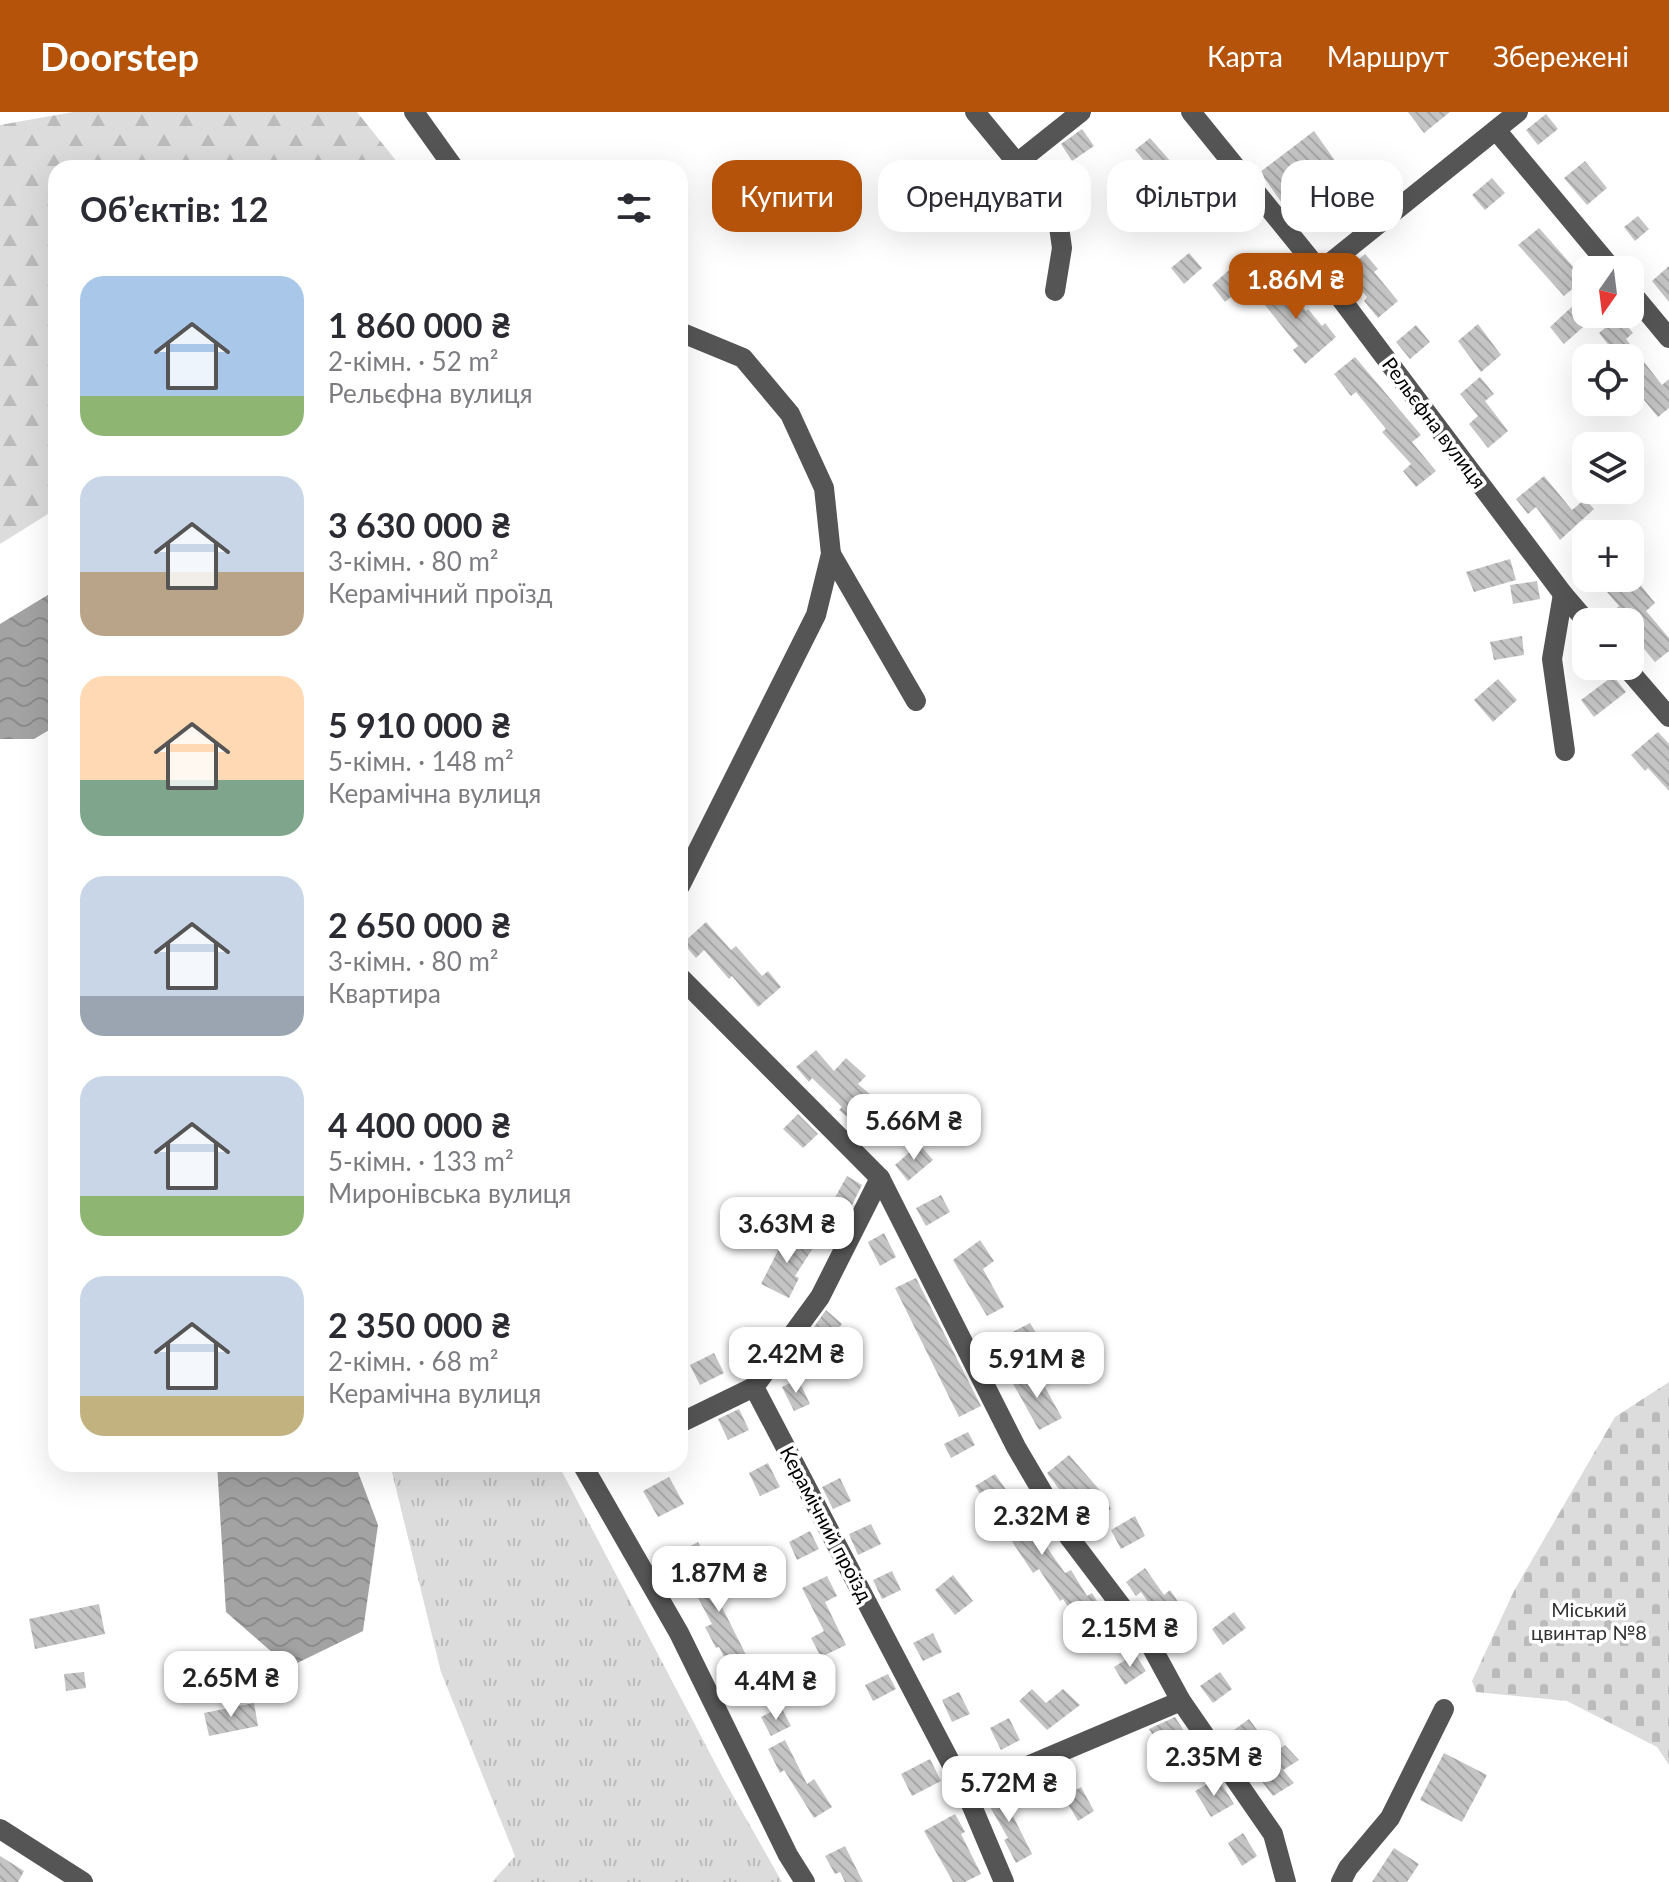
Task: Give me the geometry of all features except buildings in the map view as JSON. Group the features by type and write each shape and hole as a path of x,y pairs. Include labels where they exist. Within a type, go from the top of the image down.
{"street":[{"path":"414,112 448,160"},
{"path":"975,112 1015,160"},
{"path":"1021,160 1081,112"},
{"name":"Рельєфна вулиця","path":"1191,112 1320,271 1575,608"},
{"path":"1320,271 1518,112"},
{"path":"1496,130 1601,256"},
{"path":"1055,291 1062,248 1060,232"},
{"path":"1644,308 1669,338"},
{"path":"688,335 743,358 790,414 824,488 831,554 816,615 688,870"},
{"path":"831,554 916,701"},
{"path":"1563,594 1552,659 1565,751"},
{"path":"1637,680 1669,717"},
{"path":"688,982 880,1178 1016,1447 1069,1537 1150,1644 1181,1701 1273,1834 1286,1882"},
{"path":"688,1419 754,1387 820,1297 880,1178"},
{"name":"Керамічний проїзд","path":"754,1387 966,1792 1004,1882"},
{"path":"592,1472 679,1633 788,1855 805,1882"},
{"path":"966,1792 1181,1701"},
{"path":"1341,1882 1348,1868 1390,1818 1444,1709"},
{"path":"0,1829 83,1882"}],"green space":[{"path":"73,112 357,112 396,160 48,160 48,514 0,544 0,125"},
{"name":"Міський цвинтар №8","path":"1669,1382 1669,1765 1657,1747 1567,1701 1476,1692 1472,1681 1514,1591 1615,1417"},
{"path":"392,1472 562,1472 723,1778 782,1882 492,1882 515,1856 441,1672"}],"water":[{"path":"48,595 48,731 34,739 0,739 0,624"},
{"path":"217,1472 358,1472 378,1525 363,1631 289,1667 226,1612"}]}
